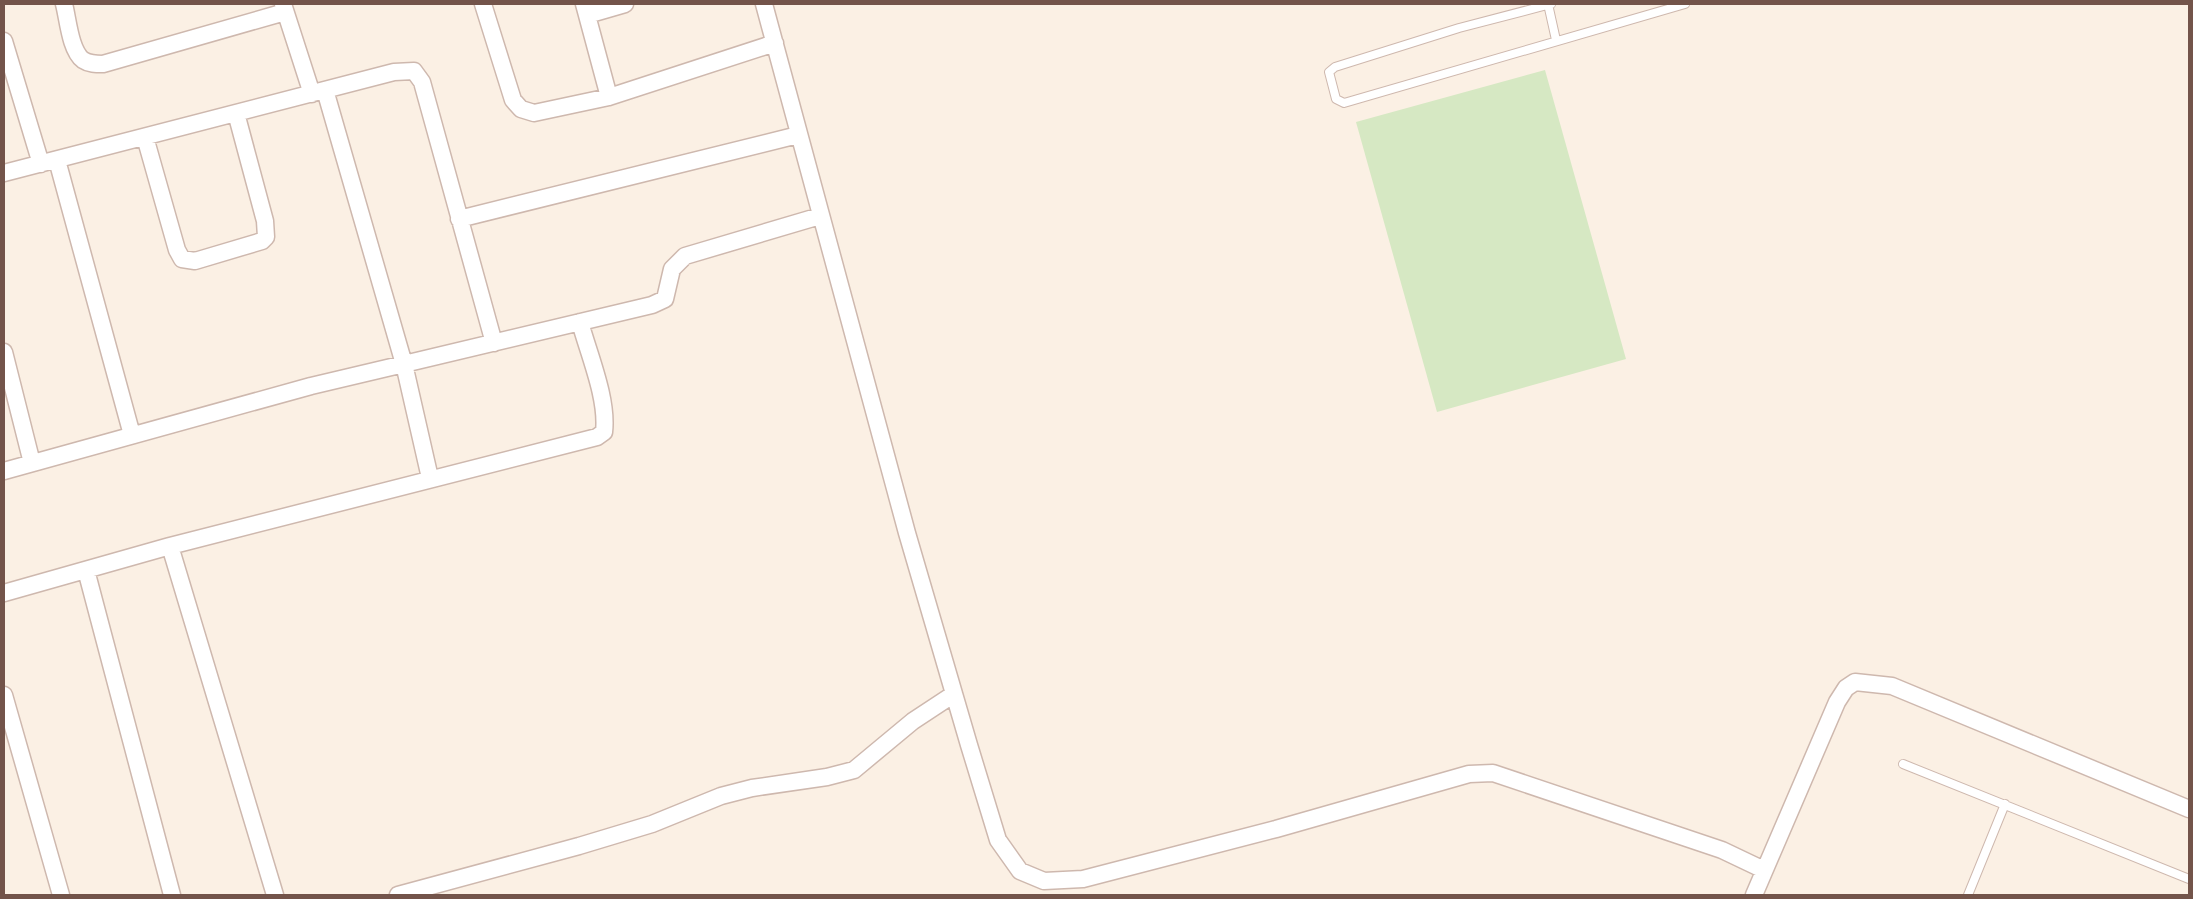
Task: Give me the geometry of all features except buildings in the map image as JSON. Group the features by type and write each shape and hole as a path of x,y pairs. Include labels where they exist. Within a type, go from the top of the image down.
{"street":[{"path":"64,4 77,51 82,59 102,64 284,8 318,92 404,364 430,478"},
{"path":"483,4 513,100 521,109 534,113 609,97 774,43"},
{"path":"609,97 586,9 625,4"},
{"path":"764,4 907,533 954,694 998,840 1020,871 1044,881 1083,879 1141,866 1469,774 1493,773 1722,850 1764,870"},
{"path":"4,41 41,164"},
{"path":"4,173 394,72 414,71 422,82 494,343"},
{"path":"145,137 178,250 182,259 195,261 262,241 266,237 266,221 236,113"},
{"path":"459,219 798,135"},
{"path":"58,160 132,435"},
{"path":"4,471 311,386 652,305 665,300 672,269 685,256 820,216"},
{"path":"4,593 170,546 596,437 604,432 606,421 580,322"},
{"path":"4,352 32,463"},
{"path":"170,546 275,895"},
{"path":"86,570 172,895"},
{"path":"1754,895 1836,702 1846,688 1855,682 1892,686 2189,809"},
{"path":"398,895 588,844 652,824 721,796 752,788 826,777 854,770 913,721 954,694"},
{"path":"4,695 60,895"}],"lane":[{"path":"1556,40 1549,4 1349,62 1335,67 1330,72 1336,99 1344,103 1685,4"},
{"path":"1903,764 2189,879"},
{"path":"1968,895 2005,804"}],"green space":[{"path":"1545,70 1626,359 1437,412 1356,122"}]}
